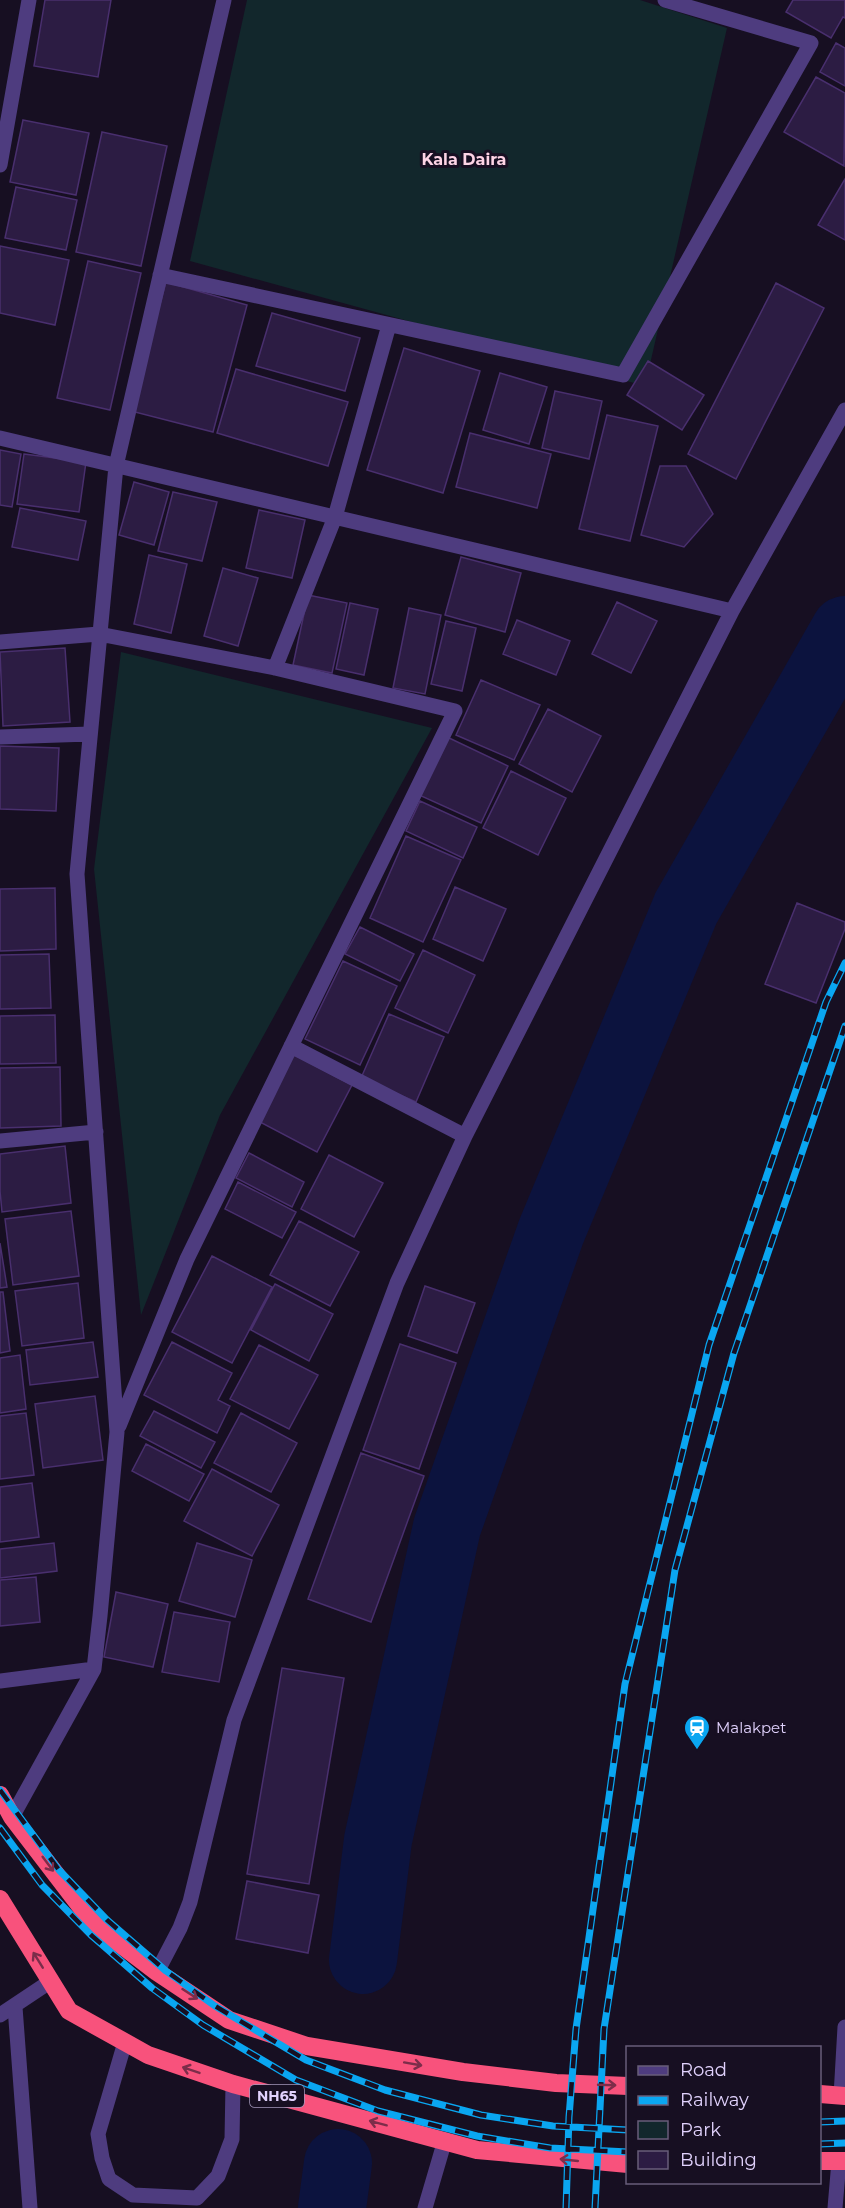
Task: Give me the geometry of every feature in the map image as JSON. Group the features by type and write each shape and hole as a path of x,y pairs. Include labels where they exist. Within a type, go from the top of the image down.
{"highway":[{"path":"0,1795 12,1817 94,1924 157,1972 229,2020 307,2046 463,2072 556,2083 626,2085"},
{"name":"NH65","path":"0,1899 69,2011 148,2055 233,2084 477,2150 626,2164"},
{"path":"821,2094 843,2096"},
{"path":"821,2161 842,2161"}],"street":[{"path":"0,165 7,89 28,0"},
{"path":"12,1817 94,1669 117,1432 77,874 116,466 224,0"},
{"path":"160,275 623,375 811,43 665,0"},
{"path":"275,668 334,517 389,325"},
{"path":"157,1972 180,1928 190,1902 234,1720 397,1283 465,1136 732,611 845,410"},
{"path":"0,438 732,611"},
{"path":"0,642 99,633 275,668 455,711 187,1259 117,1432"},
{"path":"0,737 90,734"},
{"path":"291,1046 465,1136"},
{"path":"0,1141 96,1132"},
{"path":"0,1681 94,1669"},
{"path":"0,2015 51,1981"},
{"path":"15,2007 30,2208"},
{"path":"843,2096 845,2027"},
{"path":"125,2043 98,2134 102,2158 109,2179 133,2195 197,2198 218,2176 232,2139 233,2084"},
{"path":"425,2208 445,2140"},
{"path":"835,2208 842,2161"}],"green space":[{"path":"247,0 640,0 727,28 645,386 190,261"},
{"path":"121,652 432,728 220,1115 141,1315 94,869"}],"building":[{"path":"45,0 111,0 98,77 34,66"},
{"path":"793,0 845,0 845,18 843,17 831,38 786,12"},
{"path":"836,43 845,48 845,86 820,72"},
{"path":"816,77 845,93 844,166 784,132"},
{"path":"23,120 89,133 76,195 10,182"},
{"path":"102,132 167,146 141,266 76,252"},
{"path":"845,179 845,240 818,225"},
{"path":"16,187 77,200 66,250 5,238"},
{"path":"0,246 69,260 55,325 0,313"},
{"path":"88,261 141,273 110,410 57,398"},
{"path":"166,282 247,305 213,432 131,411"},
{"path":"776,283 824,308 736,479 688,454"},
{"path":"272,313 360,338 345,391 256,366"},
{"path":"404,348 480,371 443,493 367,470"},
{"path":"648,361 704,395 682,430 627,395"},
{"path":"236,369 348,402 328,466 217,433"},
{"path":"500,373 547,387 529,444 483,430"},
{"path":"555,391 602,401 589,459 542,448"},
{"path":"607,415 658,426 630,541 579,529"},
{"path":"470,433 551,454 537,508 456,487"},
{"path":"0,450 21,454 12,507 0,505"},
{"path":"24,454 86,462 79,512 17,504"},
{"path":"660,466 686,466 713,514 684,547 641,535"},
{"path":"134,482 169,492 154,545 119,535"},
{"path":"173,492 217,502 202,561 158,551"},
{"path":"20,508 86,521 78,560 12,547"},
{"path":"259,510 305,520 292,578 246,568"},
{"path":"149,555 187,564 171,633 134,624"},
{"path":"461,557 521,573 505,632 445,615"},
{"path":"223,568 258,578 238,646 204,636"},
{"path":"308,595 347,603 332,673 293,665"},
{"path":"617,602 657,621 631,673 592,654"},
{"path":"350,603 378,609 364,675 336,669"},
{"path":"409,608 441,615 425,694 393,688"},
{"path":"517,620 570,641 556,675 503,654"},
{"path":"446,621 476,628 462,691 431,684"},
{"path":"65,648 70,722 3,726 0,652"},
{"path":"481,680 540,705 514,760 456,735"},
{"path":"548,709 601,736 572,792 519,764"},
{"path":"447,737 508,766 481,823 419,795"},
{"path":"0,746 59,748 56,811 0,809"},
{"path":"511,771 566,798 538,855 483,828"},
{"path":"420,801 477,827 463,858 406,831"},
{"path":"406,836 461,860 423,942 370,918"},
{"path":"455,887 506,909 483,961 433,939"},
{"path":"55,888 56,949 0,951 0,889"},
{"path":"797,903 845,922 845,929 816,1003 765,984"},
{"path":"360,927 414,954 400,981 345,954"},
{"path":"423,950 475,975 448,1033 395,1008"},
{"path":"49,954 51,1008 0,1009 0,955"},
{"path":"343,961 397,986 360,1065 305,1039"},
{"path":"389,1014 444,1037 416,1102 361,1078"},
{"path":"55,1015 56,1063 0,1064 0,1016"},
{"path":"293,1054 352,1085 317,1152 258,1121"},
{"path":"60,1067 61,1126 0,1128 0,1068"},
{"path":"65,1146 71,1203 2,1212 0,1154"},
{"path":"249,1153 304,1182 292,1207 236,1178"},
{"path":"329,1155 383,1183 354,1237 301,1209"},
{"path":"238,1182 296,1212 282,1238 225,1209"},
{"path":"71,1211 79,1276 13,1285 5,1219"},
{"path":"299,1221 359,1252 330,1306 270,1275"},
{"path":"0,1243 7,1287 0,1288"},
{"path":"212,1256 272,1287 232,1363 172,1332"},
{"path":"78,1283 84,1338 22,1346 15,1291"},
{"path":"275,1284 333,1314 309,1361 251,1330"},
{"path":"425,1286 475,1303 457,1353 408,1336"},
{"path":"0,1292 3,1292 10,1351 0,1353"},
{"path":"93,1342 98,1377 30,1385 26,1350"},
{"path":"172,1342 232,1373 218,1400 230,1406 217,1433 144,1395"},
{"path":"400,1344 456,1363 419,1469 363,1450"},
{"path":"259,1345 318,1375 289,1429 230,1399"},
{"path":"20,1355 26,1409 0,1413 0,1358"},
{"path":"95,1396 103,1460 43,1468 35,1404"},
{"path":"154,1411 215,1442 201,1468 140,1436"},
{"path":"26,1413 34,1475 0,1479 0,1416"},
{"path":"241,1413 297,1443 271,1492 214,1463"},
{"path":"146,1444 204,1474 189,1501 132,1471"},
{"path":"361,1453 424,1476 371,1622 308,1599"},
{"path":"212,1469 279,1505 252,1556 184,1521"},
{"path":"32,1483 39,1537 0,1542 0,1487"},
{"path":"54,1543 57,1571 0,1578 0,1549"},
{"path":"197,1543 252,1560 235,1617 179,1601"},
{"path":"36,1577 40,1622 0,1626 0,1580"},
{"path":"116,1592 168,1604 153,1667 104,1657"},
{"path":"174,1612 230,1622 219,1682 162,1672"},
{"path":"282,1668 344,1678 309,1884 247,1874"},
{"path":"247,1881 319,1895 308,1953 236,1939"}],"waterway":[{"path":"363,1960 378,1840 447,1527 551,1232 686,908 845,630"},
{"path":"332,2208 338,2163"}],"railway":[{"path":"566,2208 569,2117 576,2029 625,1684 709,1345 826,1002 845,963"},
{"path":"595,2208 604,2029 675,1570 734,1353 845,1026"},
{"path":"0,1790 59,1870 107,1920 166,1971 215,2006 306,2060 385,2090 481,2115 553,2126 626,2130"},
{"path":"0,1828 42,1885 91,1935 152,1988 203,2025 296,2080 378,2111 477,2136 550,2148 626,2152"},
{"path":"821,2122 845,2121"},
{"path":"821,2144 845,2143"}],"place":[{"name":"Malakpet","path":"697,1751"}],"district":[{"name":"Kala Daira","path":"464,159"}]}
